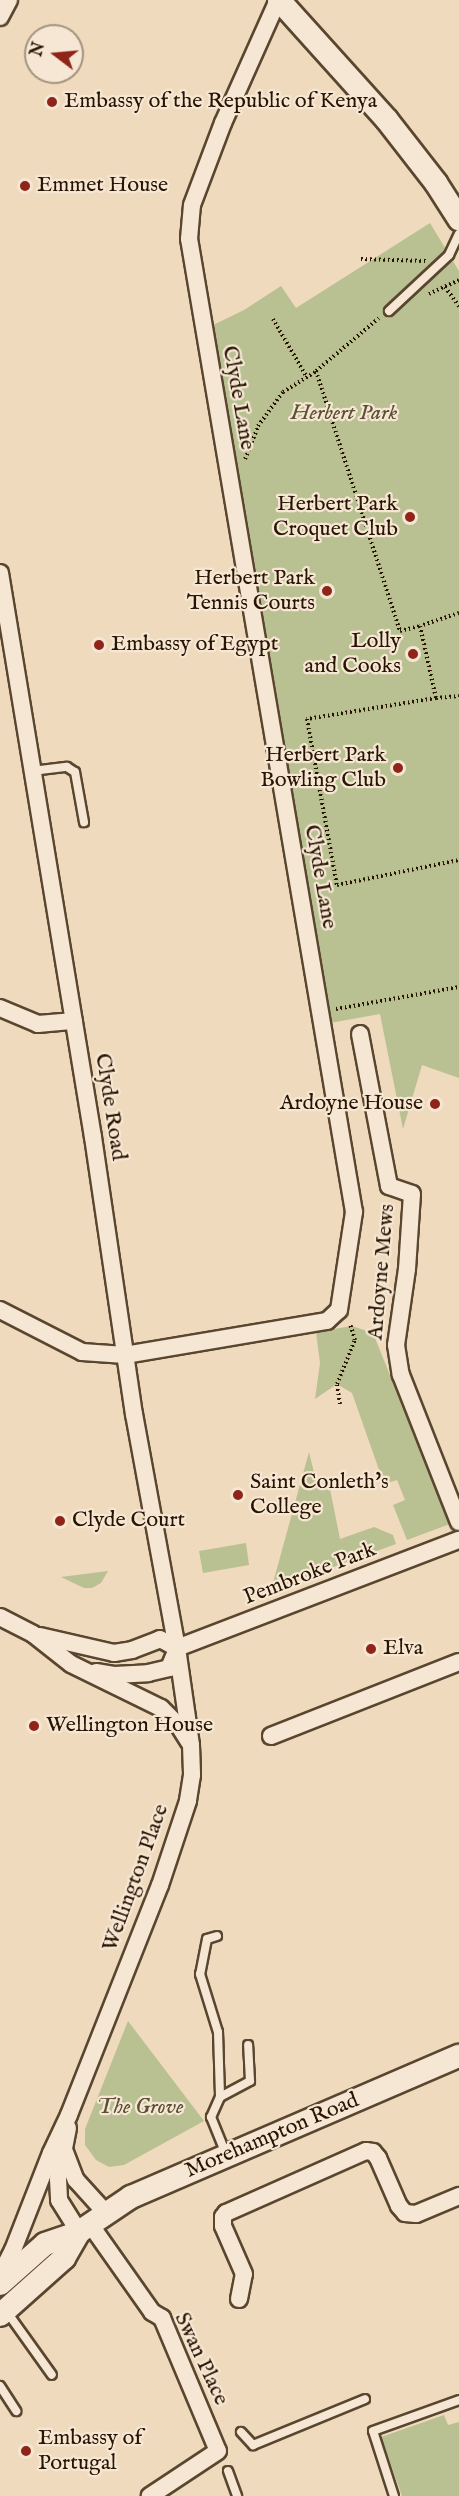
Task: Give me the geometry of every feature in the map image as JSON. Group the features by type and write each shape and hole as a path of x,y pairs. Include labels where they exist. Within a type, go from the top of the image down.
{"main road":[{"path":"278,0 387,120 436,183 459,219"},
{"name":"Morehampton Road","path":"0,2284 45,2244 91,2223 131,2197 458,2059"},
{"path":"3,2312 64,2258 91,2223"}],"street":[{"path":"0,17 9,0"},
{"name":"Clyde Lane","path":"0,1310 82,1352 125,1355 327,1321 339,1310 354,1212 189,239 192,205 235,92 278,0"},
{"name":"Clyde Road","path":"0,573 74,1021 125,1355 177,1648"},
{"path":"0,1008 38,1024 74,1021"},
{"name":"Ardoyne Mews","path":"360,1034 389,1186 412,1194 407,1269 396,1345 401,1374 459,1522"},
{"name":"Pembroke Park","path":"177,1648 459,1540"},
{"path":"0,1617 33,1634 71,1664 161,1708 179,1726 191,1745"},
{"path":"33,1634 114,1653 132,1650 160,1639 177,1648 169,1668 148,1673 114,1675 86,1671"},
{"name":"Wellington Place","path":"0,2275 14,2250 51,2153 69,2115 160,1885 183,1817 191,1784 191,1745 177,1648"},
{"path":"271,1736 459,1662"},
{"name":"Wellington Place","path":"69,2115 65,2152 58,2179 59,2200 91,2223"},
{"path":"239,2298 244,2274 224,2226 223,2217 226,2213 366,2151 373,2152 378,2158 399,2206 405,2213 416,2214 459,2196"},
{"name":"Wellington Place","path":"65,2152 91,2223"},
{"name":"Swan Place","path":"91,2223 152,2312 162,2318 218,2451 150,2496"}],"lane":[{"path":"389,311 449,255 459,234"},
{"path":"32,771 67,767 75,772 84,822"},
{"path":"217,1936 207,1939 200,1974 218,2032 220,2097 211,2117 226,2155"},
{"path":"220,2097 250,2081 248,2045"},
{"path":"3,2312 52,2375"},
{"path":"0,2386 16,2410"},
{"path":"241,2432 253,2445 365,2399"},
{"path":"394,2496 372,2431 459,2400"},
{"path":"228,2471 237,2496"}],"path":[{"path":"361,259 431,261 449,255"},
{"path":"426,295 459,280"},
{"path":"445,287 459,306"},
{"path":"243,464 249,444 283,392 316,371 389,311"},
{"path":"273,319 306,376"},
{"path":"316,371 400,631 459,613"},
{"path":"420,626 436,699"},
{"path":"459,696 307,719 337,885 459,860"},
{"path":"320,1012 459,987"},
{"path":"337,997 339,1009"},
{"path":"340,1404 337,1384 356,1340 350,1324"}],"green space":[{"name":"Herbert Park","path":"430,223 459,271 459,1078 422,1065 403,1129 380,1014 330,1023 209,327 244,310 281,286 296,308"},
{"path":"352,1326 373,1333 450,1524 407,1540 393,1505 405,1500 397,1480 384,1484 352,1393 337,1384 315,1399 320,1363 316,1332"},
{"path":"309,1452 317,1485 330,1489 340,1539 374,1527 393,1535 396,1544 271,1590"},
{"path":"246,1543 249,1565 203,1573 199,1551"},
{"path":"108,1571 101,1583 92,1588 84,1588 61,1577"},
{"name":"The Grove","path":"128,2021 204,2121 124,2165 109,2167 96,2160 85,2145 85,2129"},
{"path":"444,2415 448,2425 459,2422 459,2496 402,2496 381,2437"}],"place":[{"name":"Embassy of the Republic of Kenya","path":"52,102"},
{"name":"Emmet House","path":"25,186"},
{"name":"Herbert Park Croquet Club","path":"410,517"},
{"name":"Herbert Park Tennis Courts","path":"327,591"},
{"name":"Embassy of Egypt","path":"99,645"},
{"name":"Lolly and Cooks","path":"413,654"},
{"name":"Herbert Park Bowling Club","path":"398,768"},
{"name":"Ardoyne House","path":"435,1104"},
{"name":"Saint Conleth's College","path":"238,1495"},
{"name":"Clyde Court","path":"60,1521"},
{"name":"Elva","path":"371,1649"},
{"name":"Wellington House","path":"34,1726"},
{"name":"Embassy of Portugal","path":"26,2451"}]}
